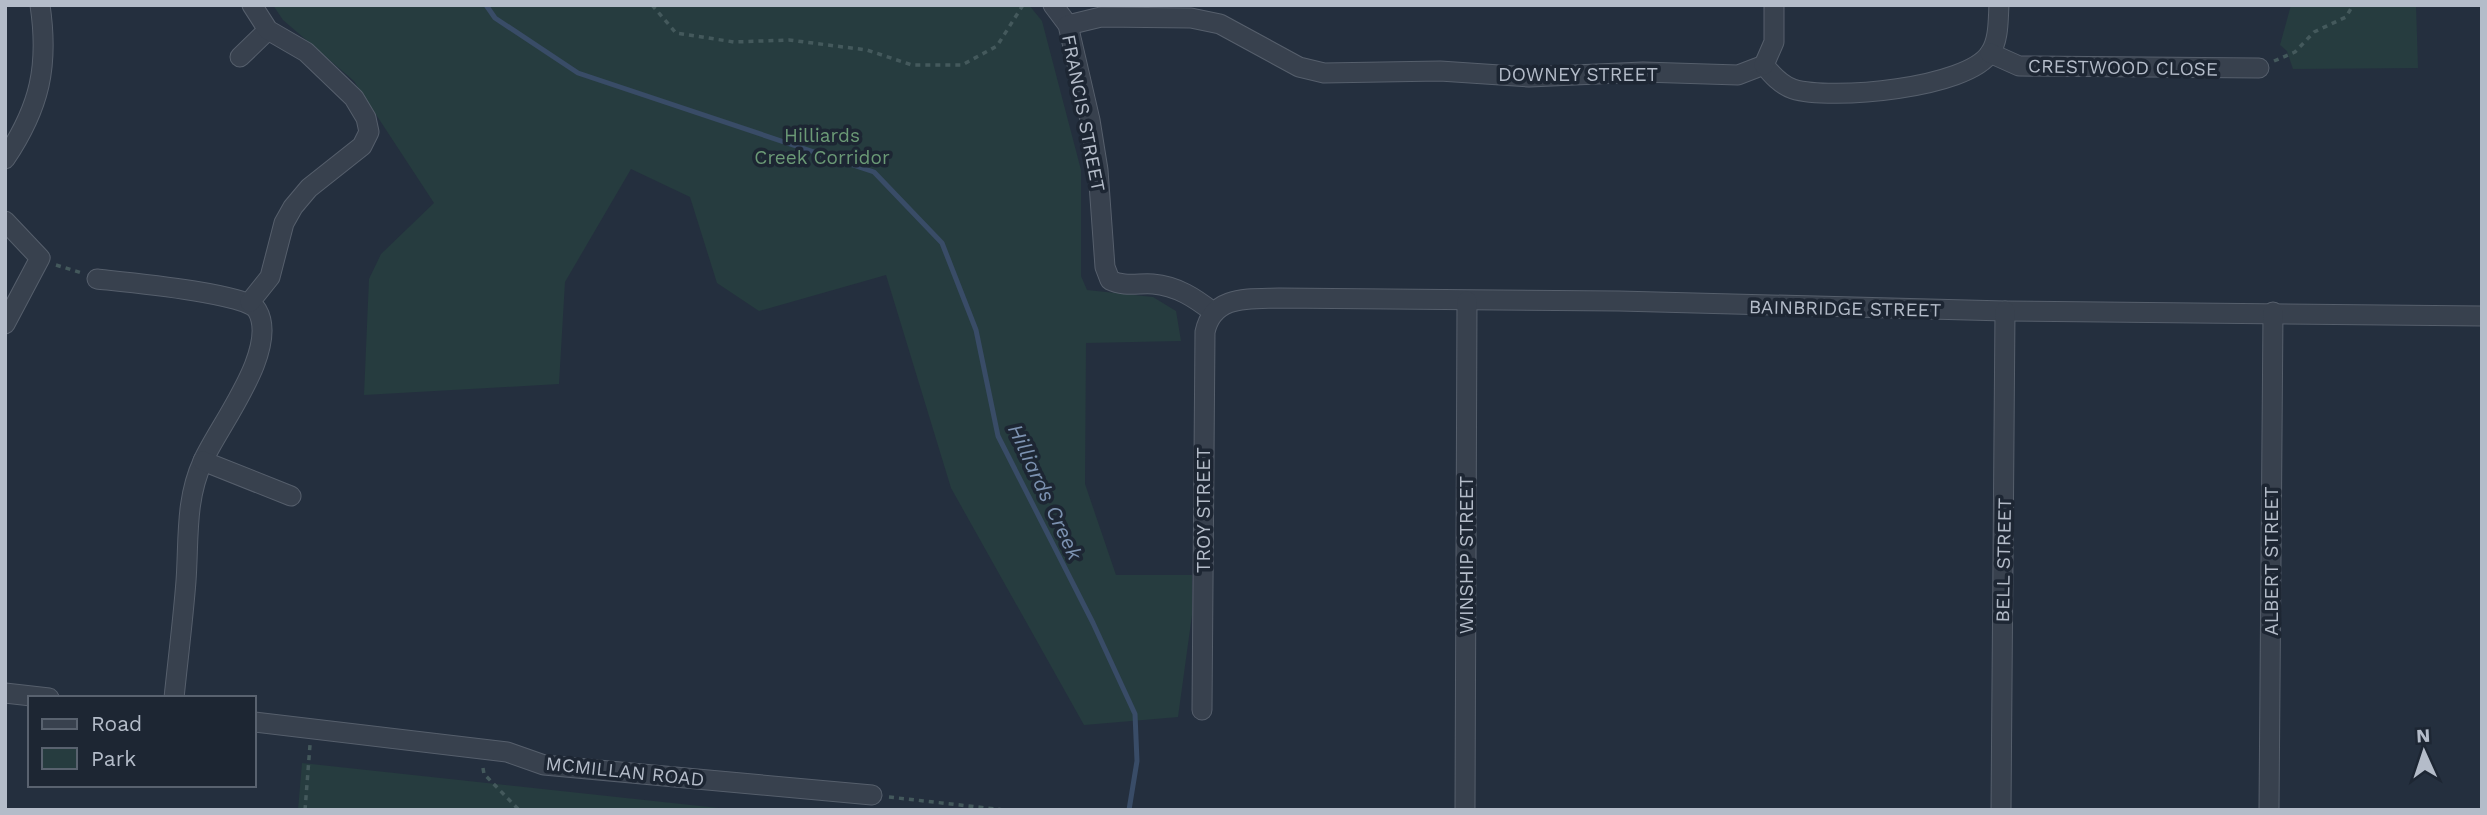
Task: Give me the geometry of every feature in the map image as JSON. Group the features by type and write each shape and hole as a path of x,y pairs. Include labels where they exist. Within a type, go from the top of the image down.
{"street":[{"path":"5,159 32,110 43,73 46,44 40,5"},
{"path":"250,302 270,277 284,223 293,207 309,188 362,146 369,132 366,118 354,98 327,69 306,52 268,30 253,5"},
{"name":"FRANCIS STREET","path":"1053,5 1068,25 1090,120 1098,170 1105,267 1110,280 1119,285 1154,284 1180,290 1213,312"},
{"path":"1774,5 1774,42 1764,65 1774,78 1793,89 1879,93 1969,70 1990,53 1998,28 1999,5"},
{"name":"DOWNEY STREET","path":"1068,25 1101,17 1191,18 1220,24 1299,67 1324,73 1440,71 1530,77 1643,72 1738,75 1764,65"},
{"path":"240,57 268,30"},
{"name":"CRESTWOOD CLOSE","path":"1990,53 2019,66 2259,68"},
{"path":"5,221 40,258 5,324"},
{"path":"97,279 228,296 250,302 257,310 262,324 258,358 203,461 191,497 174,696"},
{"name":"BAINBRIDGE STREET","path":"1213,312 1226,302 1241,299 1619,301 2005,311 2482,316"},
{"name":"WINSHIP STREET","path":"1465,810 1467,301"},
{"name":"BELL STREET","path":"2001,810 2005,311"},
{"name":"TROY STREET","path":"1202,710 1204,349 1208,321 1213,312"},
{"name":"ALBERT STREET","path":"2269,810 2273,312"},
{"path":"203,461 291,496"},
{"path":"5,693 31,696"},
{"name":"MCMILLAN ROAD","path":"256,722 507,752 544,765 873,795"}],"path":[{"path":"652,5 676,33 734,42 789,40 867,50 912,65 962,65 997,46 1023,5"},
{"path":"2259,68 2295,52 2314,32 2346,17 2353,5"},
{"path":"40,258 97,279"},
{"path":"304,810 312,729"},
{"path":"480,748 484,774 519,810"},
{"path":"873,795 1004,810"}],"green space":[{"name":"Hilliards Creek Corridor","path":"273,5 1029,5 1042,21 1081,170 1081,276 1087,290 1153,297 1176,311 1181,341 1086,343 1085,484 1116,575 1192,575 1192,615 1178,717 1084,725 951,488 886,275 759,311 717,283 690,197 631,169 565,282 559,384 364,395 369,279 381,254 434,203 354,81 283,20"},
{"path":"2291,5 2416,5 2418,68 2293,69 2287,51 2280,45"},
{"path":"302,763 737,810 298,810"}],"waterway":[{"name":"Hilliards Creek","path":"486,5 495,18 578,73 874,172 942,243 976,330 998,436 1093,623 1135,714 1137,761 1129,810"}]}
